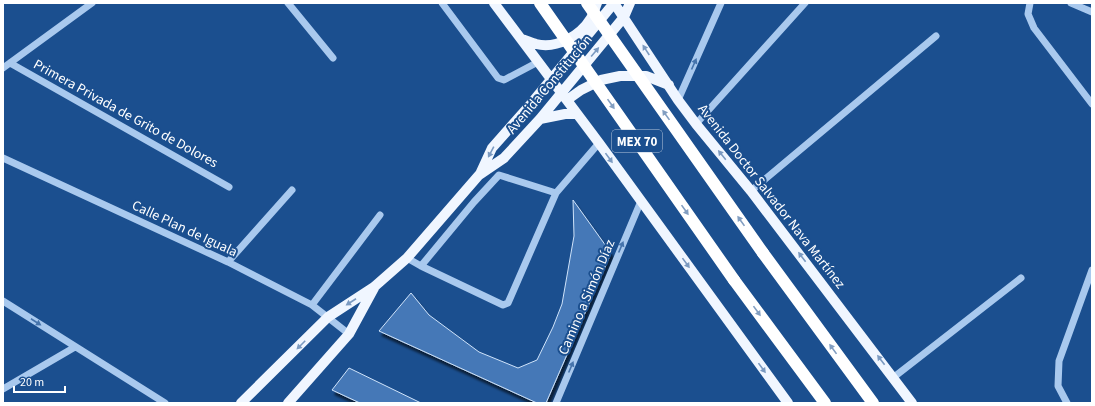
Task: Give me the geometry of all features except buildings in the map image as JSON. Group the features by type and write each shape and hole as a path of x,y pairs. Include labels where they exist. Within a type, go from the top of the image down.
{"highway":[{"name":"MEX 70","path":"540,3 734,280 825,403"},
{"name":"MEX 70","path":"587,3 763,253 873,403"}],"main road":[{"path":"494,3 599,143 788,403"},
{"path":"521,39 536,44 553,44 569,40 582,30 592,17 597,3"},
{"name":"Avenida Doctor Salvador Nava Martínez","path":"614,3 678,100 751,191 894,377 912,403"},
{"name":"Avenida Constitución","path":"479,175 492,148 530,105 614,3"},
{"name":"Avenida Constitución","path":"241,403 328,317 374,287 407,258 479,175 504,158 540,119 564,96 624,17 630,3"},
{"path":"564,96 581,90 601,80 620,76 646,76 669,85"},
{"path":"540,119 565,114 577,114"},
{"name":"Avenida Constitución","path":"288,403 349,334 374,287"}],"street":[{"path":"3,68 92,3"},
{"path":"288,3 333,58"},
{"path":"442,3 498,78 504,80 538,62"},
{"path":"678,100 720,3"},
{"path":"696,124 805,3"},
{"path":"1030,3 1028,14 1034,28 1092,104"},
{"path":"1071,3 1092,12"},
{"path":"751,191 936,36"},
{"name":"Primera Privada de Grito de Dolores","path":"10,63 229,187"},
{"path":"407,258 503,305 508,303 556,193 599,143"},
{"name":"Calle Plan de Iguala","path":"3,158 228,262 312,305 349,334"},
{"path":"421,266 499,174 556,193"},
{"path":"228,262 292,190"},
{"name":"Camino a Simón Díaz","path":"556,403 641,201"},
{"path":"312,305 380,215"},
{"path":"1068,403 1058,386 1059,362 1092,270"},
{"path":"894,377 1021,278"},
{"path":"3,301 165,403"},
{"path":"3,389 75,347"}]}
